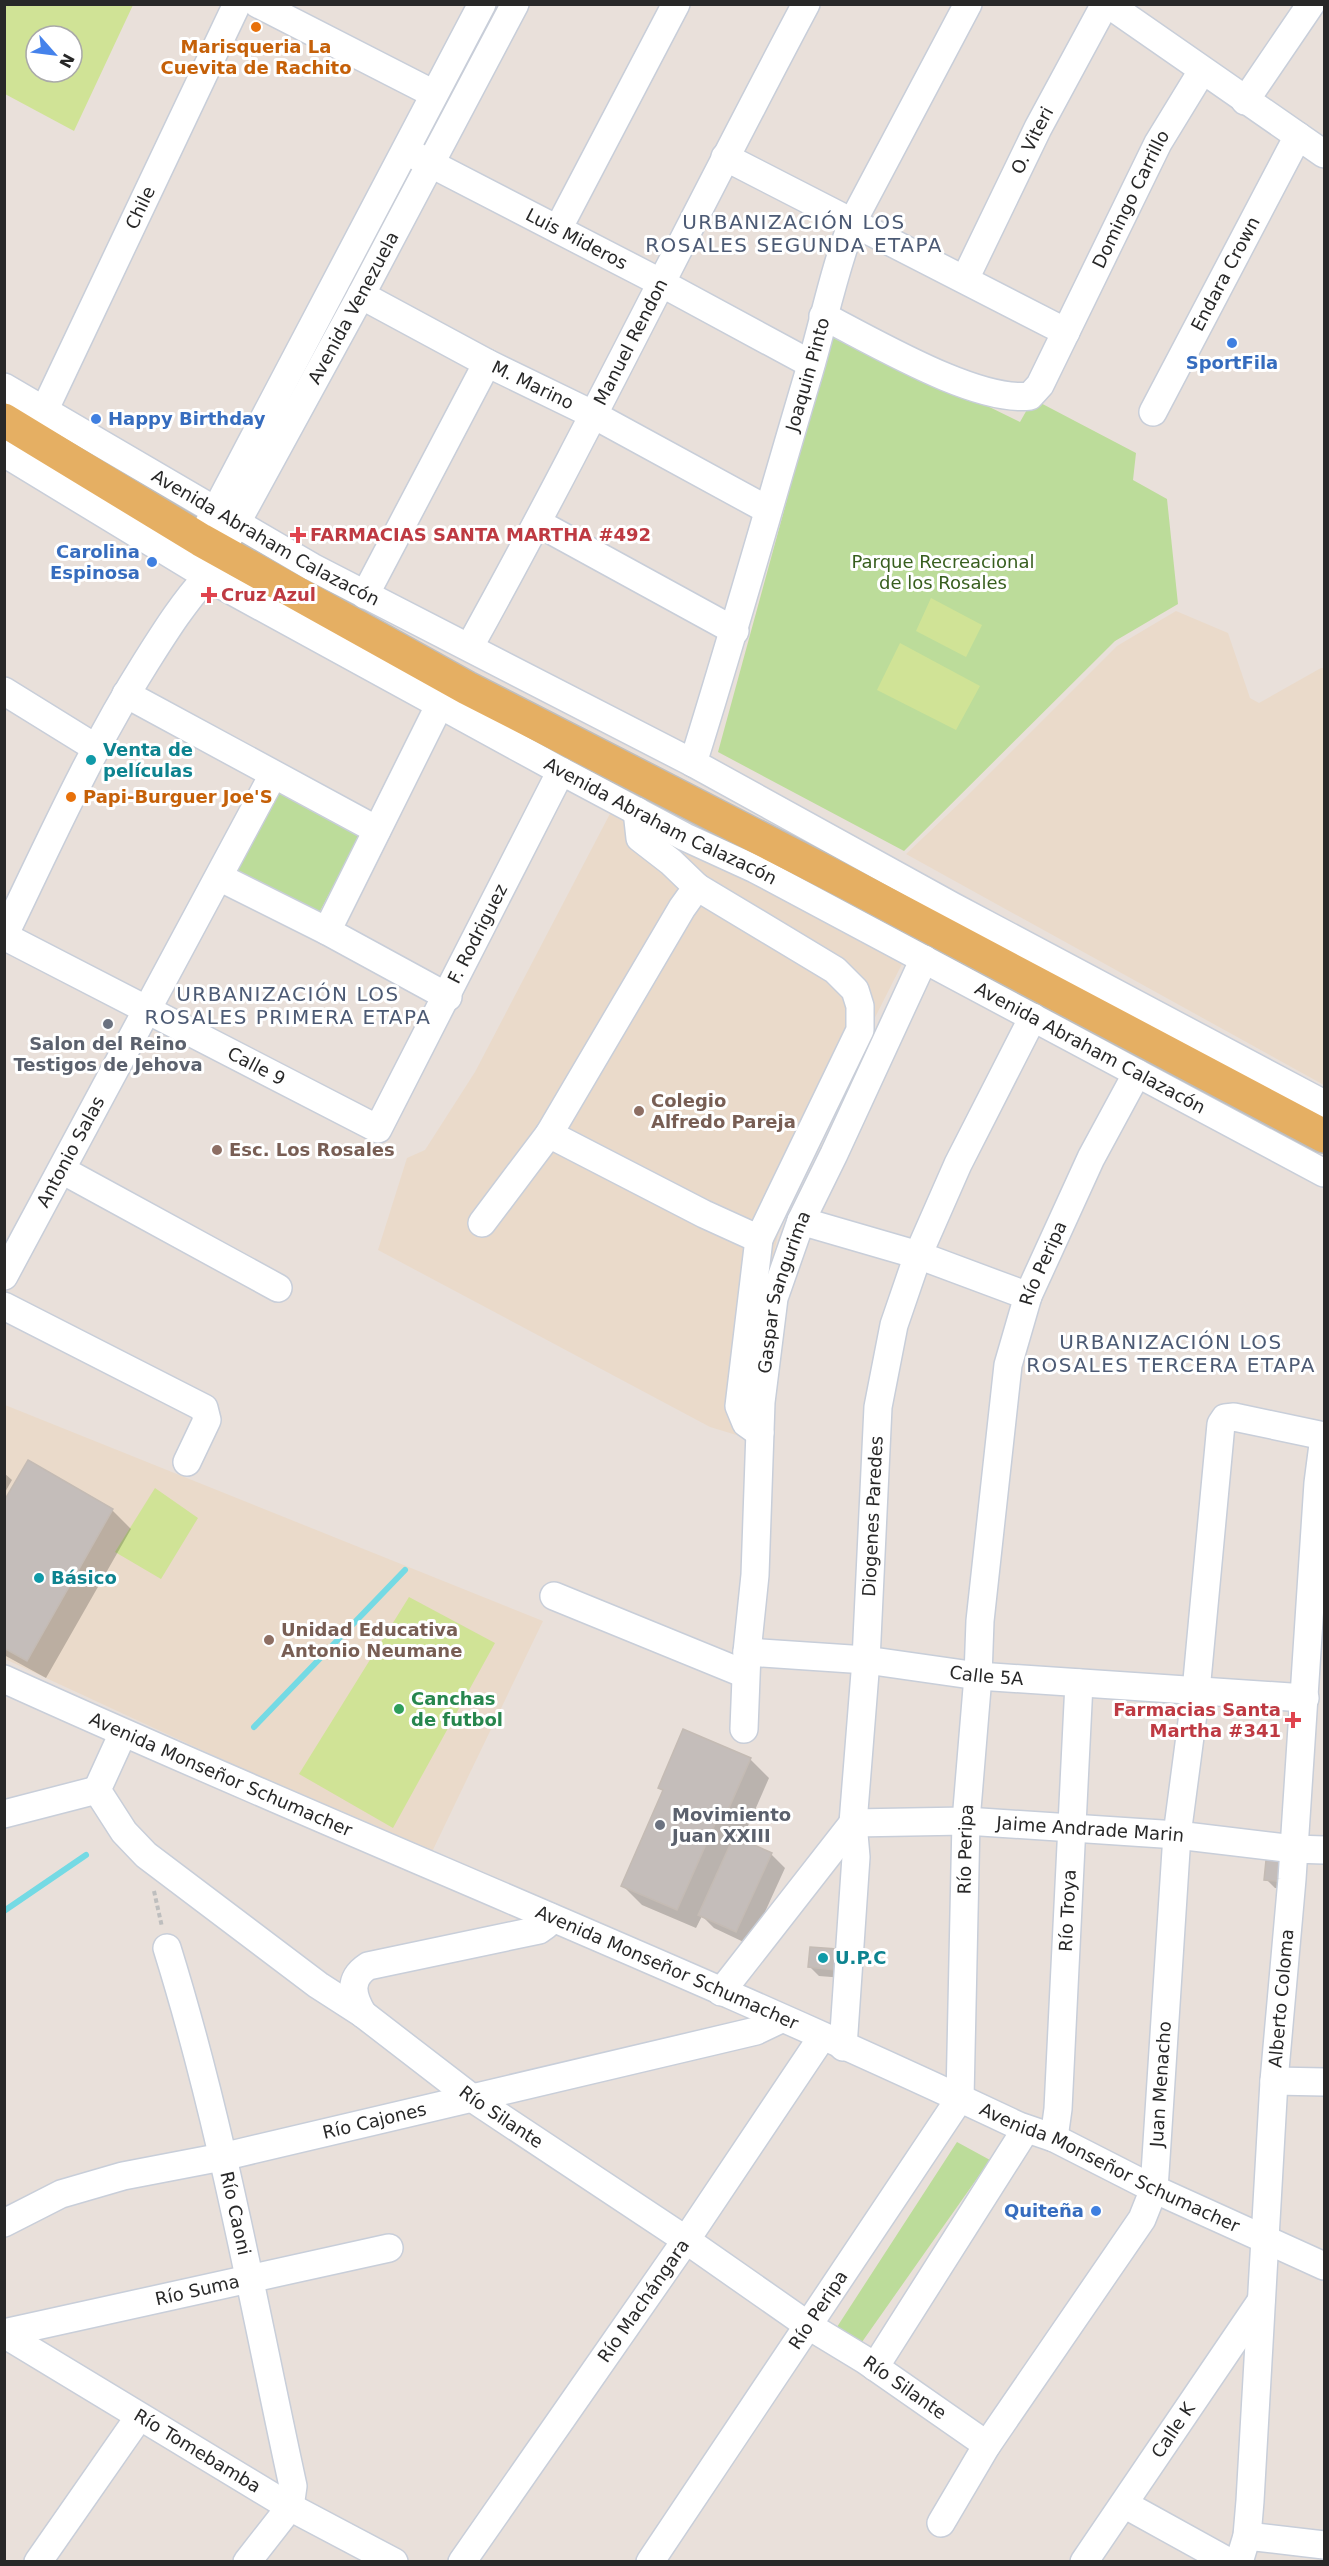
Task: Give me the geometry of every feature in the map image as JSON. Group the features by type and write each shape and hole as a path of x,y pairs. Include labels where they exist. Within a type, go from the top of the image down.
{"main road":[{"name":"Avenida Abraham Calazacón","path":"4,420 211,545 467,688 852,885 1324,1136"}],"street":[{"name":"Chile","path":"44,411 237,4"},
{"path":"258,4 435,94"},
{"name":"Avenida Venezuela","path":"4,936 96,748 126,694 183,604 405,150 482,4"},
{"name":"Avenida Venezuela","path":"211,545 361,295 515,4"},
{"path":"558,229 676,4"},
{"name":"Manuel Rendon","path":"470,646 538,523 660,282 806,4"},
{"name":"Joaquin Pinto","path":"693,763 735,630 841,250 853,221 968,4"},
{"path":"1106,4 1324,154"},
{"name":"O. Viteri","path":"965,279 1038,128 1106,4"},
{"path":"1245,101 1311,4"},
{"name":"Domingo Carrillo","path":"824,316 965,385 1019,398 1030,396 1040,386 1158,143 1202,71"},
{"name":"Endara Crown","path":"1153,412 1298,136"},
{"name":"Luis Mideros","path":"405,150 660,282 811,364"},
{"path":"725,157 853,221 1066,333"},
{"name":"M. Marino","path":"361,295 487,363 592,414 768,510"},
{"path":"365,595 487,363"},
{"name":"Avenida Abraham Calazacón","path":"4,387 44,411 211,545 440,706 637,812 754,869 1324,1173"},
{"name":"Avenida Abraham Calazacón","path":"4,453 211,545 365,595 470,646 693,763 942,901 1324,1104"},
{"path":"538,523 735,630"},
{"path":"4,692 96,748"},
{"path":"126,694 377,830"},
{"path":"327,931 440,706"},
{"name":"F. Rodriguez","path":"378,1129 448,997 561,771"},
{"name":"Antonio Salas","path":"4,1276 273,775"},
{"path":"637,812 640,838 671,862 697,887 835,970 855,990 860,1006 860,1030 759,1239 740,1406 746,1423 760,1433"},
{"path":"219,877 327,931 448,997"},
{"path":"482,1223 549,1134 675,918 697,887"},
{"name":"Calle 9","path":"4,936 378,1129"},
{"name":"Gaspar Sangurima","path":"746,1663 755,1575 761,1402 774,1298 801,1221 924,959"},
{"name":"Diogenes Paredes","path":"832,2042 856,1857 853,1823 866,1660 878,1407 894,1325 918,1255 958,1164 1034,1017"},
{"name":"Río Peripa","path":"650,2562 810,2326 960,2098 966,1821 978,1676 980,1621 1008,1365 1028,1296 1091,1158 1137,1073"},
{"path":"549,1134 704,1214 759,1239"},
{"path":"62,1170 278,1288"},
{"path":"801,1221 918,1255 1028,1296"},
{"path":"4,1306 204,1408 207,1420 187,1462"},
{"name":"Juan Menacho","path":"941,2523 987,2445 1142,2219 1154,2189 1177,1836 1197,1691 1221,1424 1225,1418 1234,1417 1324,1436"},
{"name":"Alberto Coloma","path":"1243,2549 1267,2241 1274,2081 1294,1849 1324,1436"},
{"path":"554,1596 746,1663 744,1730"},
{"name":"Calle 5A","path":"746,1663 866,1660 978,1676 1305,1698"},
{"name":"Avenida Monseñor Schumacher","path":"4,1679 123,1733 721,1992 1026,2129 1054,2138 1154,2189 1324,2266"},
{"name":"Río Troya","path":"1054,2138 1058,2109 1079,1683"},
{"path":"4,1814 97,1790 123,1733"},
{"name":"Río Silante","path":"97,1790 124,1832 146,1855 318,1986 363,2014 472,2098 686,2240 810,2326 875,2367 987,2445"},
{"name":"Jaime Andrade Marin","path":"853,1823 966,1821 1177,1836 1294,1849 1324,1850"},
{"path":"721,1992 853,1823"},
{"path":"363,2014 355,2000 353,1985 358,1973 368,1966 539,1930 546,1925 550,1917"},
{"name":"Río Caoni","path":"167,1948 186,2010 222,2157 293,2486 290,2507"},
{"name":"Río Cajones","path":"4,2223 62,2194 123,2176 222,2157 756,2031 781,2019"},
{"name":"Río Machángara","path":"462,2562 686,2240 832,2042"},
{"path":"1274,2081 1324,2082"},
{"path":"875,2367 1026,2129"},
{"name":"Río Suma","path":"4,2333 248,2277 389,2248"},
{"name":"Calle K","path":"1084,2562 1262,2300"},
{"name":"Río Tomebamba","path":"4,2333 290,2507 394,2562"},
{"path":"38,2562 139,2417"},
{"path":"1124,2504 1229,2562"},
{"path":"247,2562 290,2507"},
{"path":"1243,2549 1324,2545"}],"path":[{"path":"146,1855 167,1948"}],"shaded area":[{"path":"1176,611 1228,633 1250,698 1259,703 1324,668 1324,1085 906,854 1117,646"},
{"name":"Colegio Alfredo Pareja","path":"613,808 903,962 788,1190 752,1350 743,1437 710,1427 378,1250 407,1158 425,1150 475,1072"},
{"name":"Unidad Educativa Antonio Neumane","path":"5,1405 543,1621 430,1856 5,1659"}],"green space":[{"path":"4,5 133,5 74,131 5,94"},
{"name":"Parque Recreacional de los Rosales","path":"830,329 1020,422 1033,399 1136,453 1133,480 1167,499 1178,604 1115,641 904,851 718,752 785,507"},
{"path":"931,598 982,625 966,657 916,631"},
{"path":"900,643 980,686 956,730 877,690"},
{"path":"279,788 362,831 317,917 234,874"},
{"path":"155,1488 198,1518 161,1579 115,1552"},
{"name":"Canchas de futbol","path":"409,1597 495,1643 393,1828 299,1774"},
{"path":"957,2142 990,2160 862,2342 837,2327"}],"building":[{"name":"Básico","path":"28,1460 113,1509 27,1661 4,1648 4,1501"},
{"path":"683,1729 751,1758 725,1817 719,1815 677,1910 621,1886 663,1790 658,1788"},
{"path":"734,1836 772,1853 736,1932 698,1915"},
{"path":"1267,1850 1290,1853 1287,1882 1264,1880"},
{"name":"U.P.C","path":"810,1947 837,1949 835,1970 808,1967"}],"waterway":[{"path":"254,1727 405,1570"},
{"path":"4,1911 86,1855"}],"place":[{"name":"Marisqueria La Cuevita de Rachito","path":"256,27"},
{"name":"SportFila","path":"1232,343"},
{"name":"Happy Birthday","path":"96,419"},
{"name":"FARMACIAS SANTA MARTHA #492","path":"298,535"},
{"name":"Carolina Espinosa","path":"152,562"},
{"name":"Cruz Azul","path":"209,595"},
{"name":"Venta de películas","path":"91,760"},
{"name":"Papi-Burguer Joe'S","path":"71,797"},
{"name":"Salon del Reino Testigos de Jehova","path":"108,1024"},
{"name":"Colegio Alfredo Pareja","path":"639,1111"},
{"name":"Esc. Los Rosales","path":"217,1150"},
{"name":"Básico","path":"39,1578"},
{"name":"Unidad Educativa Antonio Neumane","path":"269,1640"},
{"name":"Canchas de futbol","path":"399,1709"},
{"name":"Farmacias Santa Martha #341","path":"1293,1720"},
{"name":"Movimiento Juan XXIII","path":"660,1825"},
{"name":"U.P.C","path":"823,1958"},
{"name":"Quiteña","path":"1096,2211"}],"district":[{"name":"URBANIZACIÓN LOS ROSALES SEGUNDA ETAPA","path":"794,234"},
{"name":"URBANIZACIÓN LOS ROSALES PRIMERA ETAPA","path":"288,1006"},
{"name":"URBANIZACIÓN LOS ROSALES TERCERA ETAPA","path":"1171,1354"}]}
